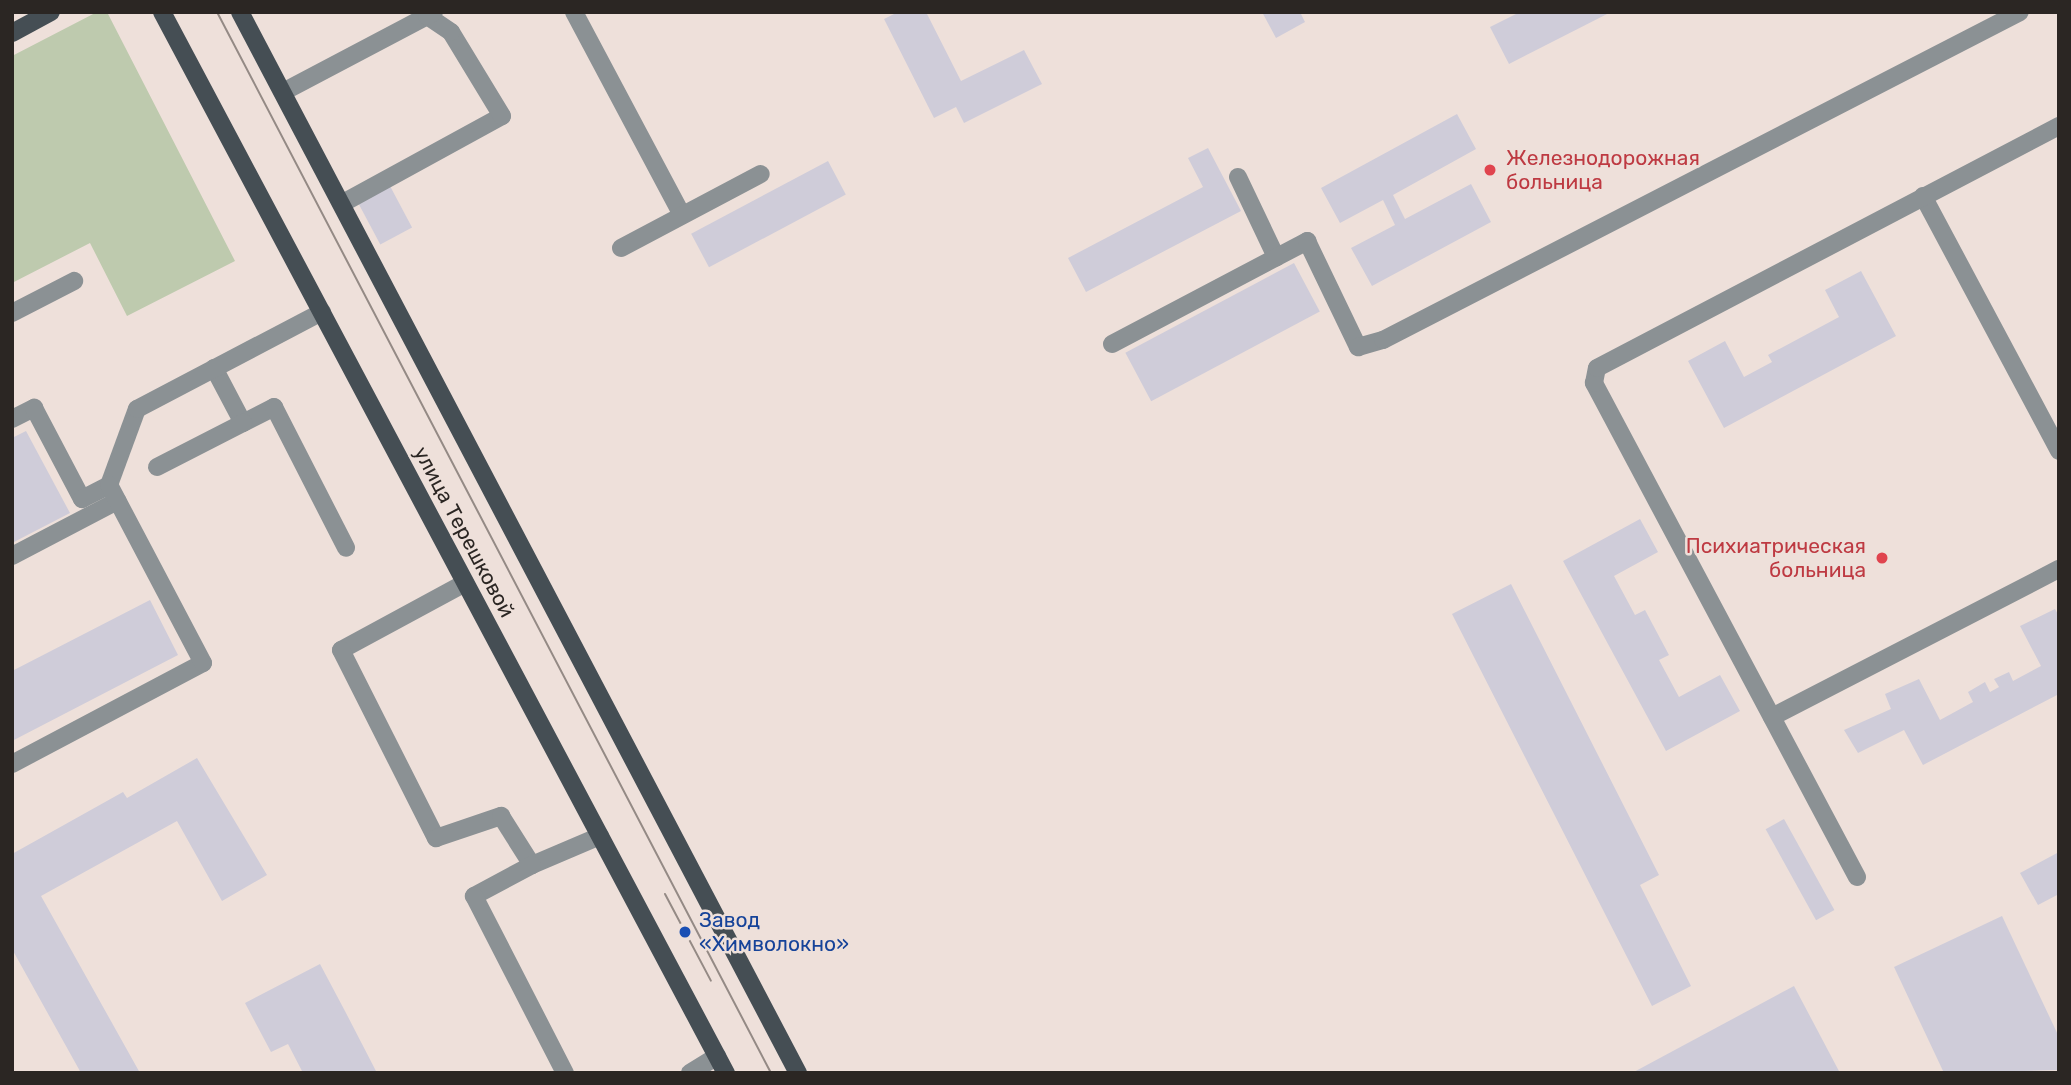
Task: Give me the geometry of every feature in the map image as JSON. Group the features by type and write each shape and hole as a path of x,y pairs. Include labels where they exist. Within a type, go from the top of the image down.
{"main road":[{"path":"12,33 51,12"},
{"name":"улица Терешковой","path":"162,12 726,1073"},
{"path":"240,12 343,203 798,1073"}],"lane":[{"path":"574,12 682,215"},
{"path":"1112,344 1307,240 1359,347 1383,340 2020,12"},
{"path":"283,92 429,14 451,32 502,116 343,203"},
{"path":"1857,877 1594,383 1597,368 2059,126"},
{"path":"621,248 761,174"},
{"path":"1238,177 1276,257"},
{"path":"1923,197 2059,451"},
{"path":"12,313 74,281"},
{"path":"12,419 34,408 82,499 109,485 137,409 322,312"},
{"path":"214,368 243,423"},
{"path":"157,467 274,407 346,548"},
{"path":"12,764 203,663 109,485"},
{"path":"12,556 117,501"},
{"path":"1772,717 2059,569"},
{"path":"465,583 341,650 436,838 501,816 532,865"},
{"path":"565,1073 474,896 532,865 600,836"},
{"path":"690,1073 717,1056"}],"green space":[{"path":"97,12 107,12 235,261 127,316 90,243 12,283 12,56"}],"building":[{"path":"898,12 926,12 961,81 1024,50 1042,84 964,123 956,107 934,118 884,19"},
{"path":"1262,12 1300,12 1305,22 1276,38"},
{"path":"1520,12 1611,12 1509,64 1490,27"},
{"path":"1457,114 1476,149 1393,195 1405,219 1471,184 1491,222 1372,286 1351,248 1395,225 1383,200 1340,223 1321,188"},
{"path":"1208,148 1241,211 1086,292 1068,258 1203,187 1188,158"},
{"path":"828,161 846,195 709,267 691,234"},
{"path":"390,186 412,227 380,244 358,203"},
{"path":"1294,263 1320,312 1151,401 1125,353"},
{"path":"1861,271 1896,336 1724,428 1688,361 1725,341 1744,377 1772,362 1768,355 1839,317 1825,290"},
{"path":"26,431 70,513 12,543 12,438"},
{"path":"1640,519 1658,552 1614,576 1635,615 1645,610 1669,655 1659,660 1679,697 1720,675 1740,711 1666,751 1563,561"},
{"path":"1511,584 1659,875 1640,885 1691,986 1652,1006 1452,614"},
{"path":"150,600 178,655 12,741 12,667 14,670"},
{"path":"2055,609 2059,616 2059,694 1923,765 1904,730 1858,753 1844,730 1891,709 1885,694 1919,679 1940,720 1973,702 1968,692 1985,682 1990,692 1999,687 1994,679 2009,672 2013,681 2041,666 2020,626"},
{"path":"197,758 267,875 222,901 177,821 41,896 140,1073 81,1073 12,949 12,854 123,792 127,798"},
{"path":"1784,819 1834,910 1816,920 1766,829"},
{"path":"2059,852 2059,894 2038,905 2020,873"},
{"path":"2002,916 2059,1037 2059,1070 1944,1073 1894,967"},
{"path":"320,964 377,1073 303,1073 288,1044 271,1052 245,1003"},
{"path":"1794,986 1840,1073 1632,1073"}],"tram line":[{"path":"217,12 771,1073"},
{"path":"665,894 711,981"}],"place":[{"name":"Железнодорожная больница","path":"1490,170"},
{"name":"Психиатрическая больница","path":"1882,558"},
{"name":"Завод «Химволокно»","path":"685,932"}]}
